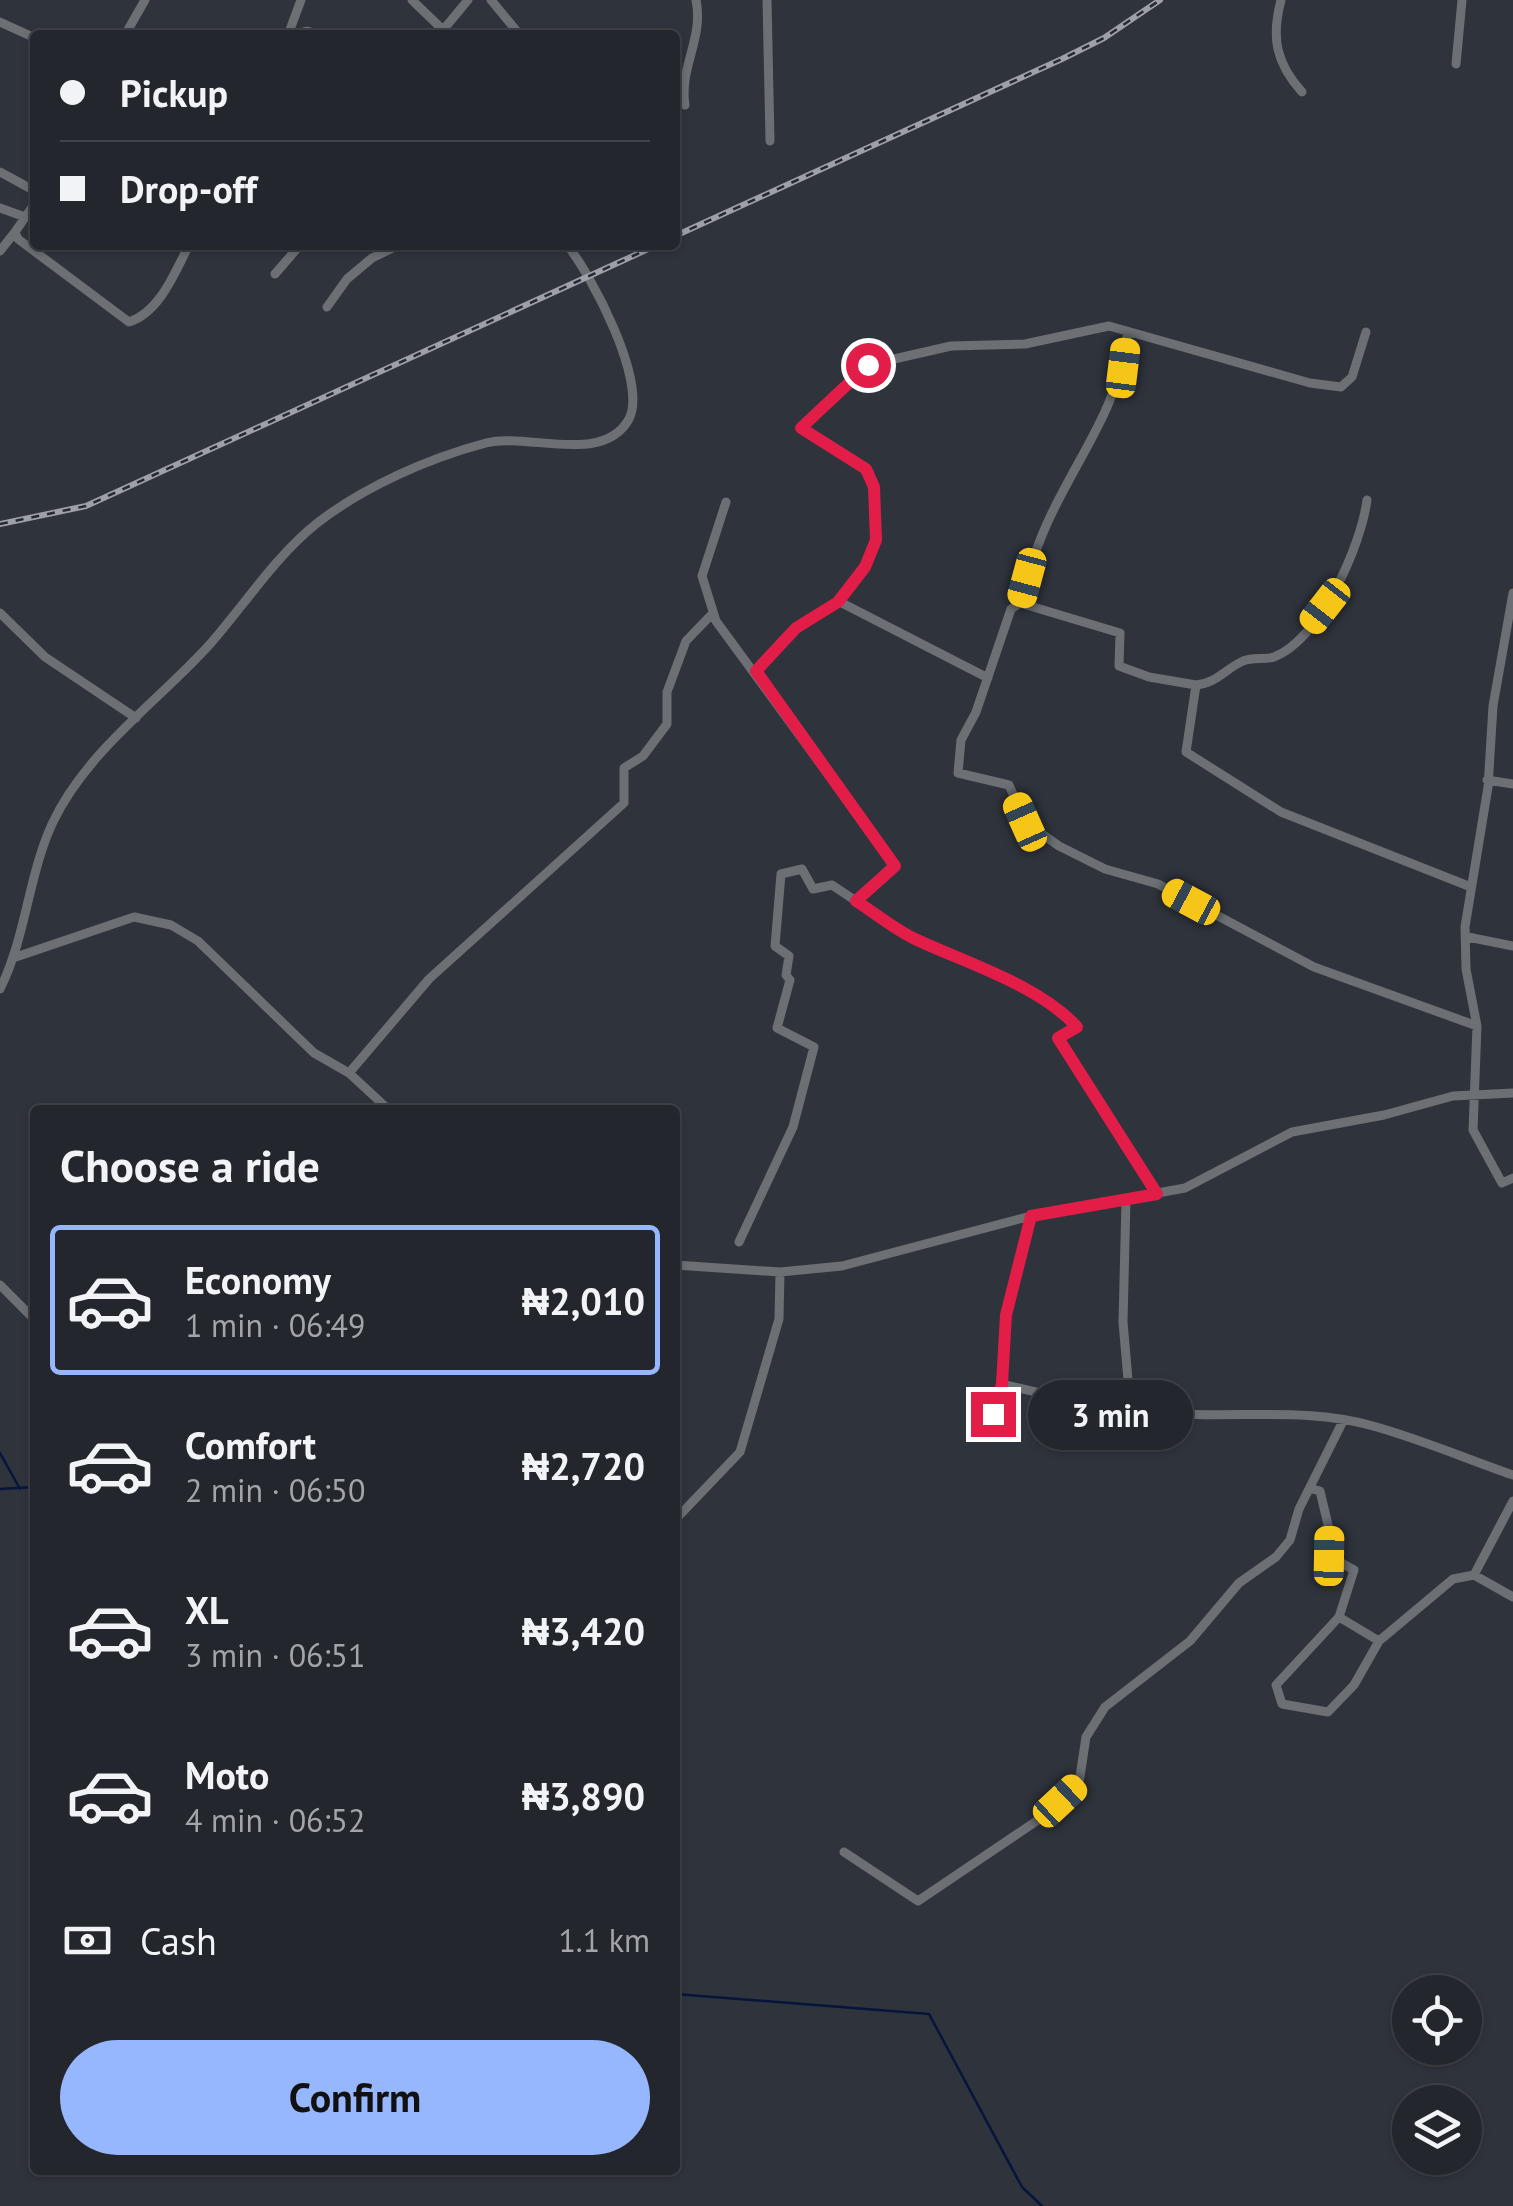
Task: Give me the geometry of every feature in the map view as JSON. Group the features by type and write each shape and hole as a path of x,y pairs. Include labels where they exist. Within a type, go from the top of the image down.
{"street":[{"path":"128,30 145,0"},
{"path":"291,30 300,0"},
{"path":"412,0 438,30"},
{"path":"442,30 468,0"},
{"path":"492,0 516,30"},
{"path":"685,105 681,82 697,43 696,0"},
{"path":"766,0 770,142"},
{"path":"1282,0 1275,45 1282,70 1302,92"},
{"path":"1456,64 1462,0"},
{"path":"0,22 30,36"},
{"path":"0,172 30,188"},
{"path":"0,208 25,217"},
{"path":"0,251 30,210"},
{"path":"15,232 26,250 129,322 139,319 169,285 186,250"},
{"path":"275,274 296,250"},
{"path":"326,307 347,279 389,250"},
{"path":"0,989 17,944 30,884 54,821 92,764 208,645 303,537 346,505 398,476 490,442 586,443 606,439 619,430 633,406 623,357 599,294 571,250"},
{"path":"756,671 796,628 838,602 865,567 876,540 874,487 866,469 801,428 868,365 952,346 1025,344 1109,326 1310,384 1341,388 1352,376 1366,332"},
{"path":"1128,332 1114,398 1034,553 1020,603 1011,609 962,740 958,773 1009,785 1025,822 1059,846 1105,869 1158,884 1314,966 1478,1026"},
{"path":"1020,603 1120,633 1118,666 1149,678 1196,686 1211,684 1245,660 1275,656 1302,635 1339,583 1367,500"},
{"path":"726,502 702,576 713,612 895,866 856,901"},
{"path":"1513,592 1493,706 1471,887 1466,969 1478,1026 1473,1130 1502,1183 1513,1178"},
{"path":"838,602 988,678"},
{"path":"350,1072 429,979 624,803 624,768 643,756 667,724 667,692 686,641 713,612"},
{"path":"0,613 46,657 136,718"},
{"path":"1196,686 1186,752 1281,812 1471,887"},
{"path":"1487,780 1513,784"},
{"path":"739,1242 792,1127 814,1047 777,1028 790,980 786,975 790,956 775,946 781,874 802,869 813,889 832,885 913,938 970,960 1058,1006 1077,1027 1058,1038 1157,1194"},
{"path":"8,964 134,917 170,925 198,941 314,1053 350,1072 384,1105"},
{"path":"1468,937 1513,946"},
{"path":"17,944 30,956"},
{"path":"680,1265 780,1272 842,1266 1031,1216 1186,1188 1292,1132 1474,1094 1513,1094"},
{"path":"1126,1200 1123,1322 1128,1380 1149,1410"},
{"path":"993,1414 1002,1384 1006,1315 1031,1216"},
{"path":"680,1515 740,1452 779,1319 780,1272"},
{"path":"0,1284 30,1315"},
{"path":"1002,1384 1102,1408 1194,1417 1272,1414 1374,1426 1513,1474"},
{"path":"844,1852 918,1900 1042,1818 1079,1784 1086,1737 1105,1707 1190,1641 1239,1583 1276,1558 1290,1540 1299,1510 1343,1421"},
{"path":"1312,1489 1320,1491 1329,1529 1329,1556 1354,1570 1338,1617 1276,1685 1282,1704 1328,1712 1354,1685 1379,1641 1453,1579 1474,1575 1513,1597"},
{"path":"1474,1575 1513,1501"},
{"path":"1338,1617 1379,1641"}],"waterway":[{"path":"0,1453 20,1489"},
{"path":"0,1489 30,1487"},
{"path":"680,1994 929,2014 1022,2187 1042,2206"}],"railway":[{"path":"680,234 1062,59 1104,38 1160,0"},
{"path":"0,524 86,506 646,250"}],"route":[{"path":"868,365 801,428 866,469 874,487 872,514 876,540 865,567 838,602 796,628 756,671 895,866 877,878 856,901 913,938 970,960 1012,986 1058,1006 1077,1027 1058,1038 1157,1194 1031,1216 1006,1315 1000,1351 1002,1384 993,1414"}]}
